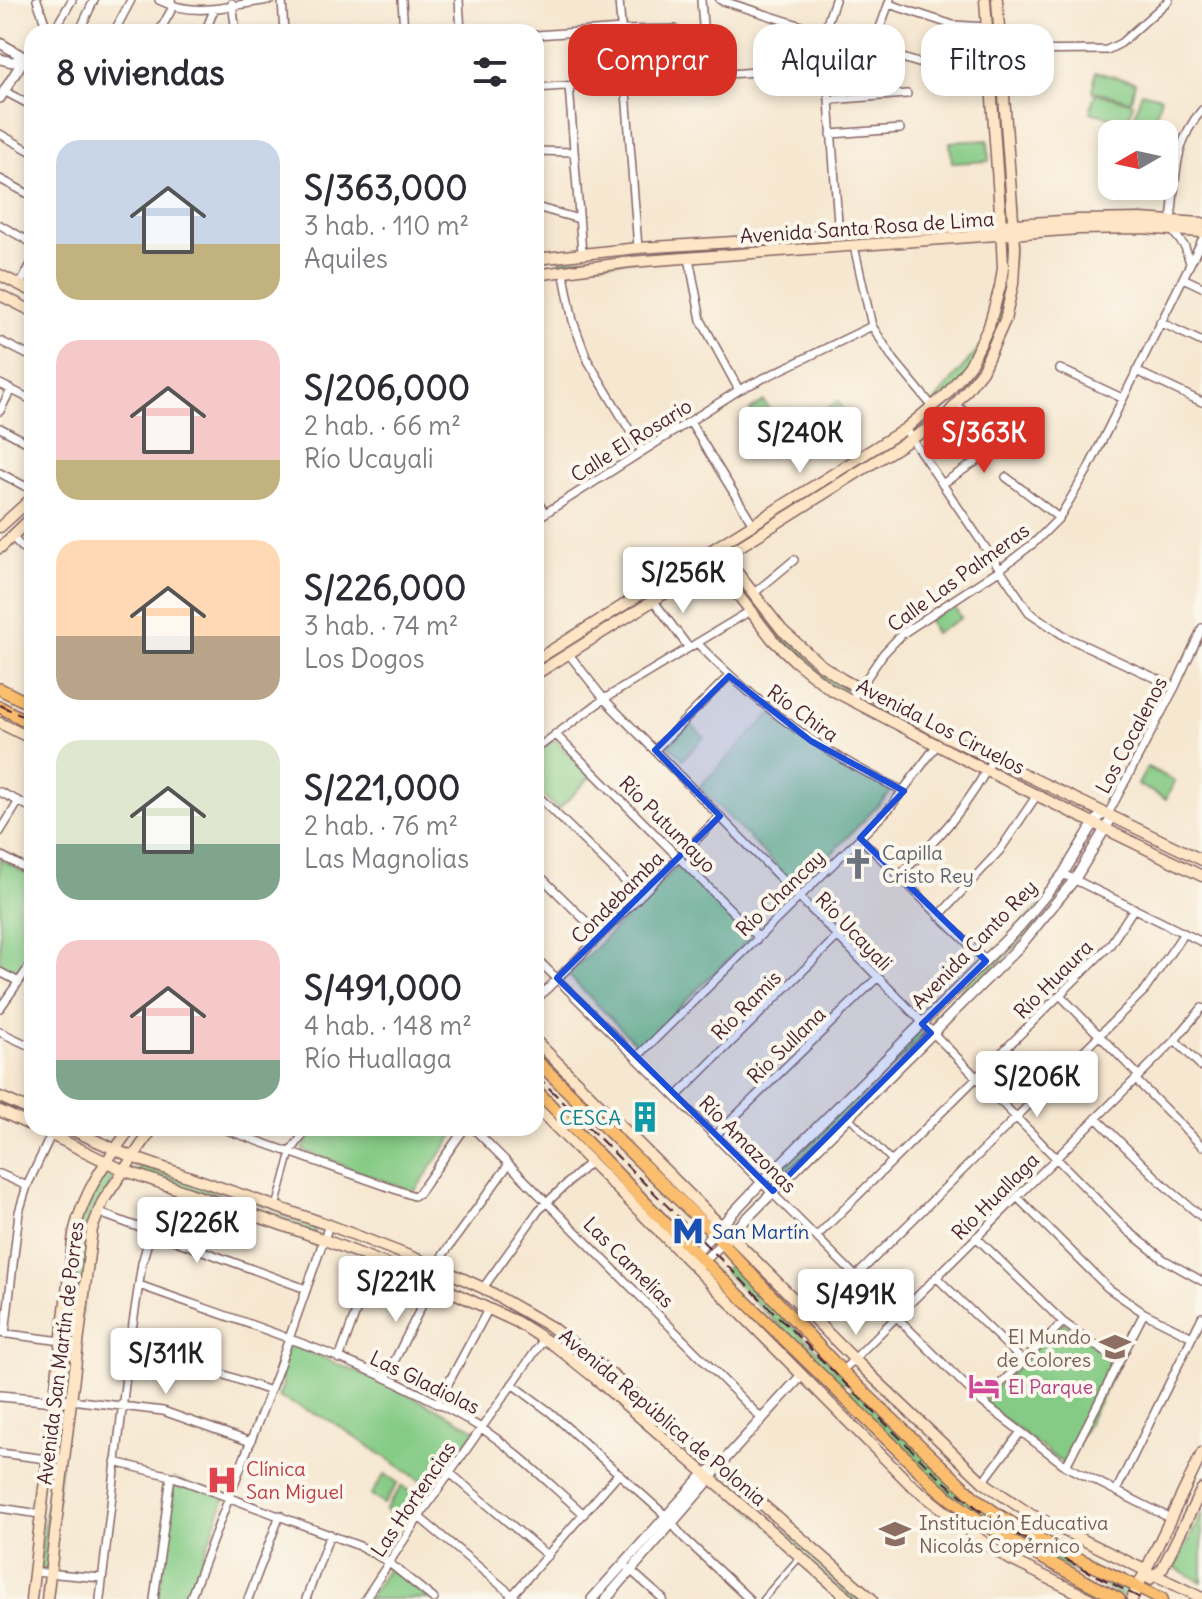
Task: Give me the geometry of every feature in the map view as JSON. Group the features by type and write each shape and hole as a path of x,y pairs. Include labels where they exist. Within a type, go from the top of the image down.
{"main road":[{"path":"985,0 987,24"},
{"path":"997,0 999,24"},
{"path":"544,669 714,563 721,551 753,524 905,429 933,407 970,365 987,331 1000,287 1001,230 992,96"},
{"path":"544,655 706,553 721,551 830,491 912,440 956,405 982,371 999,337 1013,284 1014,229 1004,96"},
{"name":"Avenida Santa Rosa de Lima","path":"544,274 689,258 854,246 1078,220 1171,225 1202,223"},
{"name":"Avenida Santa Rosa de Lima","path":"1171,225 1202,232"},
{"name":"Avenida Santa Rosa de Lima","path":"544,258 638,248 1001,230"},
{"path":"0,275 24,287"},
{"path":"0,295 24,307"},
{"path":"987,331 999,337"},
{"path":"970,365 982,371"},
{"path":"879,446 885,456"},
{"path":"823,480 830,491"},
{"path":"0,527 5,515 24,503"},
{"path":"0,548 24,525"},
{"name":"Avenida Los Ciruelos","path":"721,551 753,594 800,647 859,690 943,735 1202,860"},
{"name":"Avenida Los Ciruelos","path":"706,553 750,611 795,661 851,701 1202,876"},
{"path":"0,689 24,701"},
{"path":"0,707 24,720"},
{"path":"0,723 24,735"},
{"path":"544,1049 716,1228 842,1371 990,1510 1162,1599"},
{"path":"544,1067 716,1228"},
{"path":"0,1097 24,1108"},
{"path":"544,1098 802,1375 909,1483 956,1522 1011,1560 1091,1599"},
{"name":"Avenida República de Polonia","path":"0,1111 24,1122"},
{"path":"544,1115 590,1162 964,1511 1020,1547 1119,1599"},
{"name":"Avenida República de Polonia","path":"53,1136 123,1170 375,1259 489,1308 544,1339 595,1378 849,1599"},
{"name":"Avenida República de Polonia","path":"86,1136 132,1157 329,1225 483,1288 567,1338 872,1599"},
{"name":"Avenida San Martín de Porres","path":"31,1599 76,1225 87,1193 105,1161 125,1136"},
{"name":"Avenida San Martín de Porres","path":"47,1599 88,1253 97,1212 147,1136"},
{"path":"726,1239 983,1482 1030,1514 1202,1598"},
{"path":"1132,1599 1149,1573 1170,1518 1202,1453"},
{"path":"1149,1573 1162,1569 1202,1489"}],"street":[{"path":"34,0 47,24"},
{"path":"56,24 72,0"},
{"path":"83,24 94,0"},
{"path":"118,24 131,0"},
{"path":"159,0 190,11 214,10 232,2 271,0"},
{"path":"282,0 284,24"},
{"path":"402,0 404,24"},
{"path":"459,0 460,24"},
{"path":"619,0 621,24"},
{"path":"701,0 703,24"},
{"path":"720,0 798,24"},
{"path":"827,24 835,0"},
{"path":"1054,50 1107,50 1121,43 1169,0"},
{"path":"232,2 235,24"},
{"path":"880,24 890,2 950,24"},
{"path":"163,24 172,4"},
{"path":"208,24 214,10"},
{"path":"544,34 568,33"},
{"path":"0,43 24,58"},
{"path":"0,59 24,60"},
{"path":"24,65 2,95 24,103"},
{"path":"544,88 568,86"},
{"path":"570,96 582,253"},
{"path":"627,96 638,248"},
{"path":"829,96 839,236"},
{"path":"829,100 872,96"},
{"path":"1190,263 1182,240 1171,225 1180,146 1192,121 1202,110"},
{"path":"831,134 900,129"},
{"path":"0,134 24,148"},
{"path":"544,151 574,152"},
{"path":"0,179 24,192"},
{"path":"544,209 579,219"},
{"path":"0,225 24,238"},
{"name":"Calle Las Palmeras","path":"851,701 883,654 902,634 999,570 1035,542 1059,518 1087,471 1202,240"},
{"path":"854,246 872,326 894,360 933,407"},
{"path":"689,258 701,320 739,390"},
{"path":"563,270 573,321 587,359 642,451"},
{"path":"20,285 24,277"},
{"path":"1183,278 1202,287"},
{"path":"1160,322 1202,342"},
{"name":"Calle El Rosario","path":"545,513 739,390 872,326"},
{"path":"0,341 24,353"},
{"path":"1060,369 1122,398"},
{"path":"1136,371 1202,402"},
{"path":"0,384 24,396"},
{"path":"0,411 11,389"},
{"path":"956,405 1010,448"},
{"path":"690,422 753,524"},
{"path":"0,428 24,441"},
{"path":"905,429 1029,612 1066,637 1175,687"},
{"path":"942,484 986,455 998,438"},
{"path":"0,473 24,486"},
{"path":"1006,477 1059,518"},
{"path":"12,537 24,549"},
{"path":"753,594 794,560"},
{"path":"653,600 689,648"},
{"path":"544,743 604,699 750,611"},
{"name":"Los Cocalenos","path":"1108,814 1175,687 1202,628"},
{"name":"Río Chira","path":"697,643 729,676 811,741 904,791"},
{"name":"Río Ucayali","path":"568,653 604,699 1056,1159 1144,1245 1202,1281"},
{"path":"655,750 729,676"},
{"name":"Río Putumayo","path":"555,734 758,937"},
{"name":"Río Chancay","path":"637,1057 860,838 904,791 937,745"},
{"path":"898,876 946,829 993,758"},
{"path":"0,792 24,804"},
{"path":"939,916 1000,850 1037,795"},
{"path":"0,832 19,801"},
{"path":"544,802 640,896"},
{"name":"Avenida Canto Rey","path":"1108,814 1111,819 1106,829 1075,879 1021,945 726,1239 696,1260 716,1228 1032,913 1063,874 1094,823 1101,815 1108,814"},
{"name":"Condebamba","path":"544,992 720,816"},
{"path":"860,838 986,961"},
{"path":"0,855 24,868"},
{"path":"1063,874 1202,942"},
{"path":"544,880 600,935"},
{"name":"Río Huaura","path":"817,1236 1110,945 1134,908"},
{"path":"856,1276 1100,1036 1157,976 1184,933"},
{"name":"Río Ramis","path":"677,1096 837,937"},
{"name":"Río Amazonas","path":"544,966 982,1402 1066,1466 1170,1518"},
{"path":"0,972 19,982"},
{"path":"0,1008 24,975"},
{"name":"Río Sullana","path":"716,1135 877,978"},
{"path":"1060,995 1202,1146"},
{"name":"Río Huallaga","path":"842,1371 1138,1078 1202,1008"},
{"path":"0,1032 24,1043"},
{"path":"1175,1040 1202,1067"},
{"path":"1096,1118 1164,1185 1202,1217"},
{"path":"851,1119 893,1161"},
{"path":"51,1136 27,1186 15,1234 3,1334 62,1341"},
{"path":"249,1136 414,1196 459,1136"},
{"path":"276,1207 291,1151 302,1136"},
{"name":"Las Camelias","path":"481,1136 762,1419"},
{"path":"483,1288 548,1202 590,1162"},
{"path":"435,1266 509,1164"},
{"path":"0,1174 27,1186"},
{"path":"1017,1197 1108,1288 1144,1313 1192,1337"},
{"path":"97,1212 306,1289"},
{"path":"190,1599 270,1391 329,1225"},
{"path":"100,1599 129,1350 151,1231"},
{"path":"976,1237 1063,1322 1119,1362"},
{"path":"339,1359 375,1259"},
{"path":"936,1277 1023,1361"},
{"path":"386,1378 433,1283"},
{"name":"Las Gladiolas","path":"139,1285 339,1359 437,1404 480,1428 509,1449 584,1514"},
{"path":"437,1404 489,1308"},
{"path":"1066,1466 1144,1313"},
{"path":"1116,1491 1202,1317"},
{"path":"982,1402 1063,1322"},
{"name":"Las Hortencias","path":"365,1599 544,1339"},
{"path":"129,1350 208,1369 270,1391"},
{"path":"606,1599 665,1515 718,1467 802,1375"},
{"path":"512,1384 550,1412 619,1473 749,1599"},
{"path":"0,1396 71,1400 163,1411 251,1442"},
{"path":"983,1482 1020,1433"},
{"path":"0,1453 47,1459"},
{"path":"115,1462 171,1476 330,1534 388,1562 434,1599"},
{"path":"450,1473 548,1556"},
{"path":"419,1517 513,1598 619,1473"},
{"path":"154,1599 171,1476"},
{"path":"592,1599 671,1524 707,1476"},
{"path":"0,1508 40,1514"},
{"path":"248,1599 280,1515"},
{"path":"306,1599 330,1534"},
{"path":"763,1599 799,1558"},
{"path":"627,1567 663,1599"},
{"path":"34,1572 102,1578"}],"highlighted area":[{"path":"729,676 811,741 904,791 860,838 986,961 922,1024 931,1033 773,1191 557,978 720,816 655,750"}],"green space":[{"path":"989,5 994,5 996,24 990,24"},
{"path":"1096,72 1135,82 1131,101 1092,91"},
{"path":"1141,92 1161,97 1155,120 1134,120"},
{"path":"1095,93 1133,103 1129,120 1090,112"},
{"path":"996,96 1001,96 1011,212 1004,213"},
{"path":"988,140 989,161 952,163 950,142"},
{"path":"840,239 840,242 562,266 560,260"},
{"path":"1013,245 1004,317 976,372 958,397 916,432 913,427 989,336 1004,292 1006,246"},
{"path":"764,401 783,431 768,440 750,410"},
{"path":"838,401 856,428 843,437 825,410"},
{"path":"728,565 817,667 846,689 842,694 793,655 755,614 724,570"},
{"path":"953,605 961,618 935,633 928,620"},
{"path":"771,714 840,762 893,790 798,888 699,787"},
{"path":"690,723 704,737 683,759 669,745"},
{"path":"554,739 591,776 558,810 544,796 544,747"},
{"path":"1147,767 1175,781 1166,799 1138,785"},
{"path":"0,859 24,872 24,968 18,976 0,967"},
{"path":"679,865 751,937 639,1047 568,975"},
{"path":"1065,878 1069,881 1035,928 933,1023 934,1017"},
{"path":"921,1029 926,1034 775,1185 769,1182"},
{"path":"312,1136 453,1136 414,1192 302,1150"},
{"path":"140,1165 316,1228 314,1234 136,1172"},
{"path":"106,1167 116,1173 97,1208 69,1394 64,1394 60,1391 81,1222"},
{"path":"730,1265 847,1379 840,1386 725,1272"},
{"path":"1063,1322 1119,1362 1066,1466 982,1402"},
{"path":"289,1344 407,1394 476,1430 433,1489 331,1421 278,1397 283,1385 278,1375"},
{"path":"855,1386 998,1520 995,1527 940,1486 847,1394"},
{"path":"58,1409 67,1410 48,1569 44,1570 39,1569"},
{"path":"385,1474 398,1483 384,1504 371,1495"},
{"path":"721,1475 865,1599 850,1599 715,1477"},
{"path":"174,1479 225,1498 187,1599 158,1599"},
{"path":"402,1486 414,1495 398,1519 385,1510"},
{"path":"1202,1513 1202,1582 1175,1568"},
{"path":"1002,1523 1133,1589 1126,1599 1022,1544 999,1529"},
{"path":"389,1567 430,1599 368,1599"}],"railway":[{"path":"0,705 24,717"},
{"path":"544,1083 941,1479 980,1511 1014,1533 1142,1599"}],"place":[{"name":"Capilla Cristo Rey","path":"858,864"},
{"name":"CESCA","path":"645,1117"},
{"name":"San Martín","path":"688,1231"},
{"name":"El Mundo de Colores","path":"1115,1347"},
{"name":"El Parque","path":"984,1386"},
{"name":"Clínica San Miguel","path":"222,1480"},
{"name":"Institución Educativa Nicolás Copérnico","path":"895,1534"}]}
